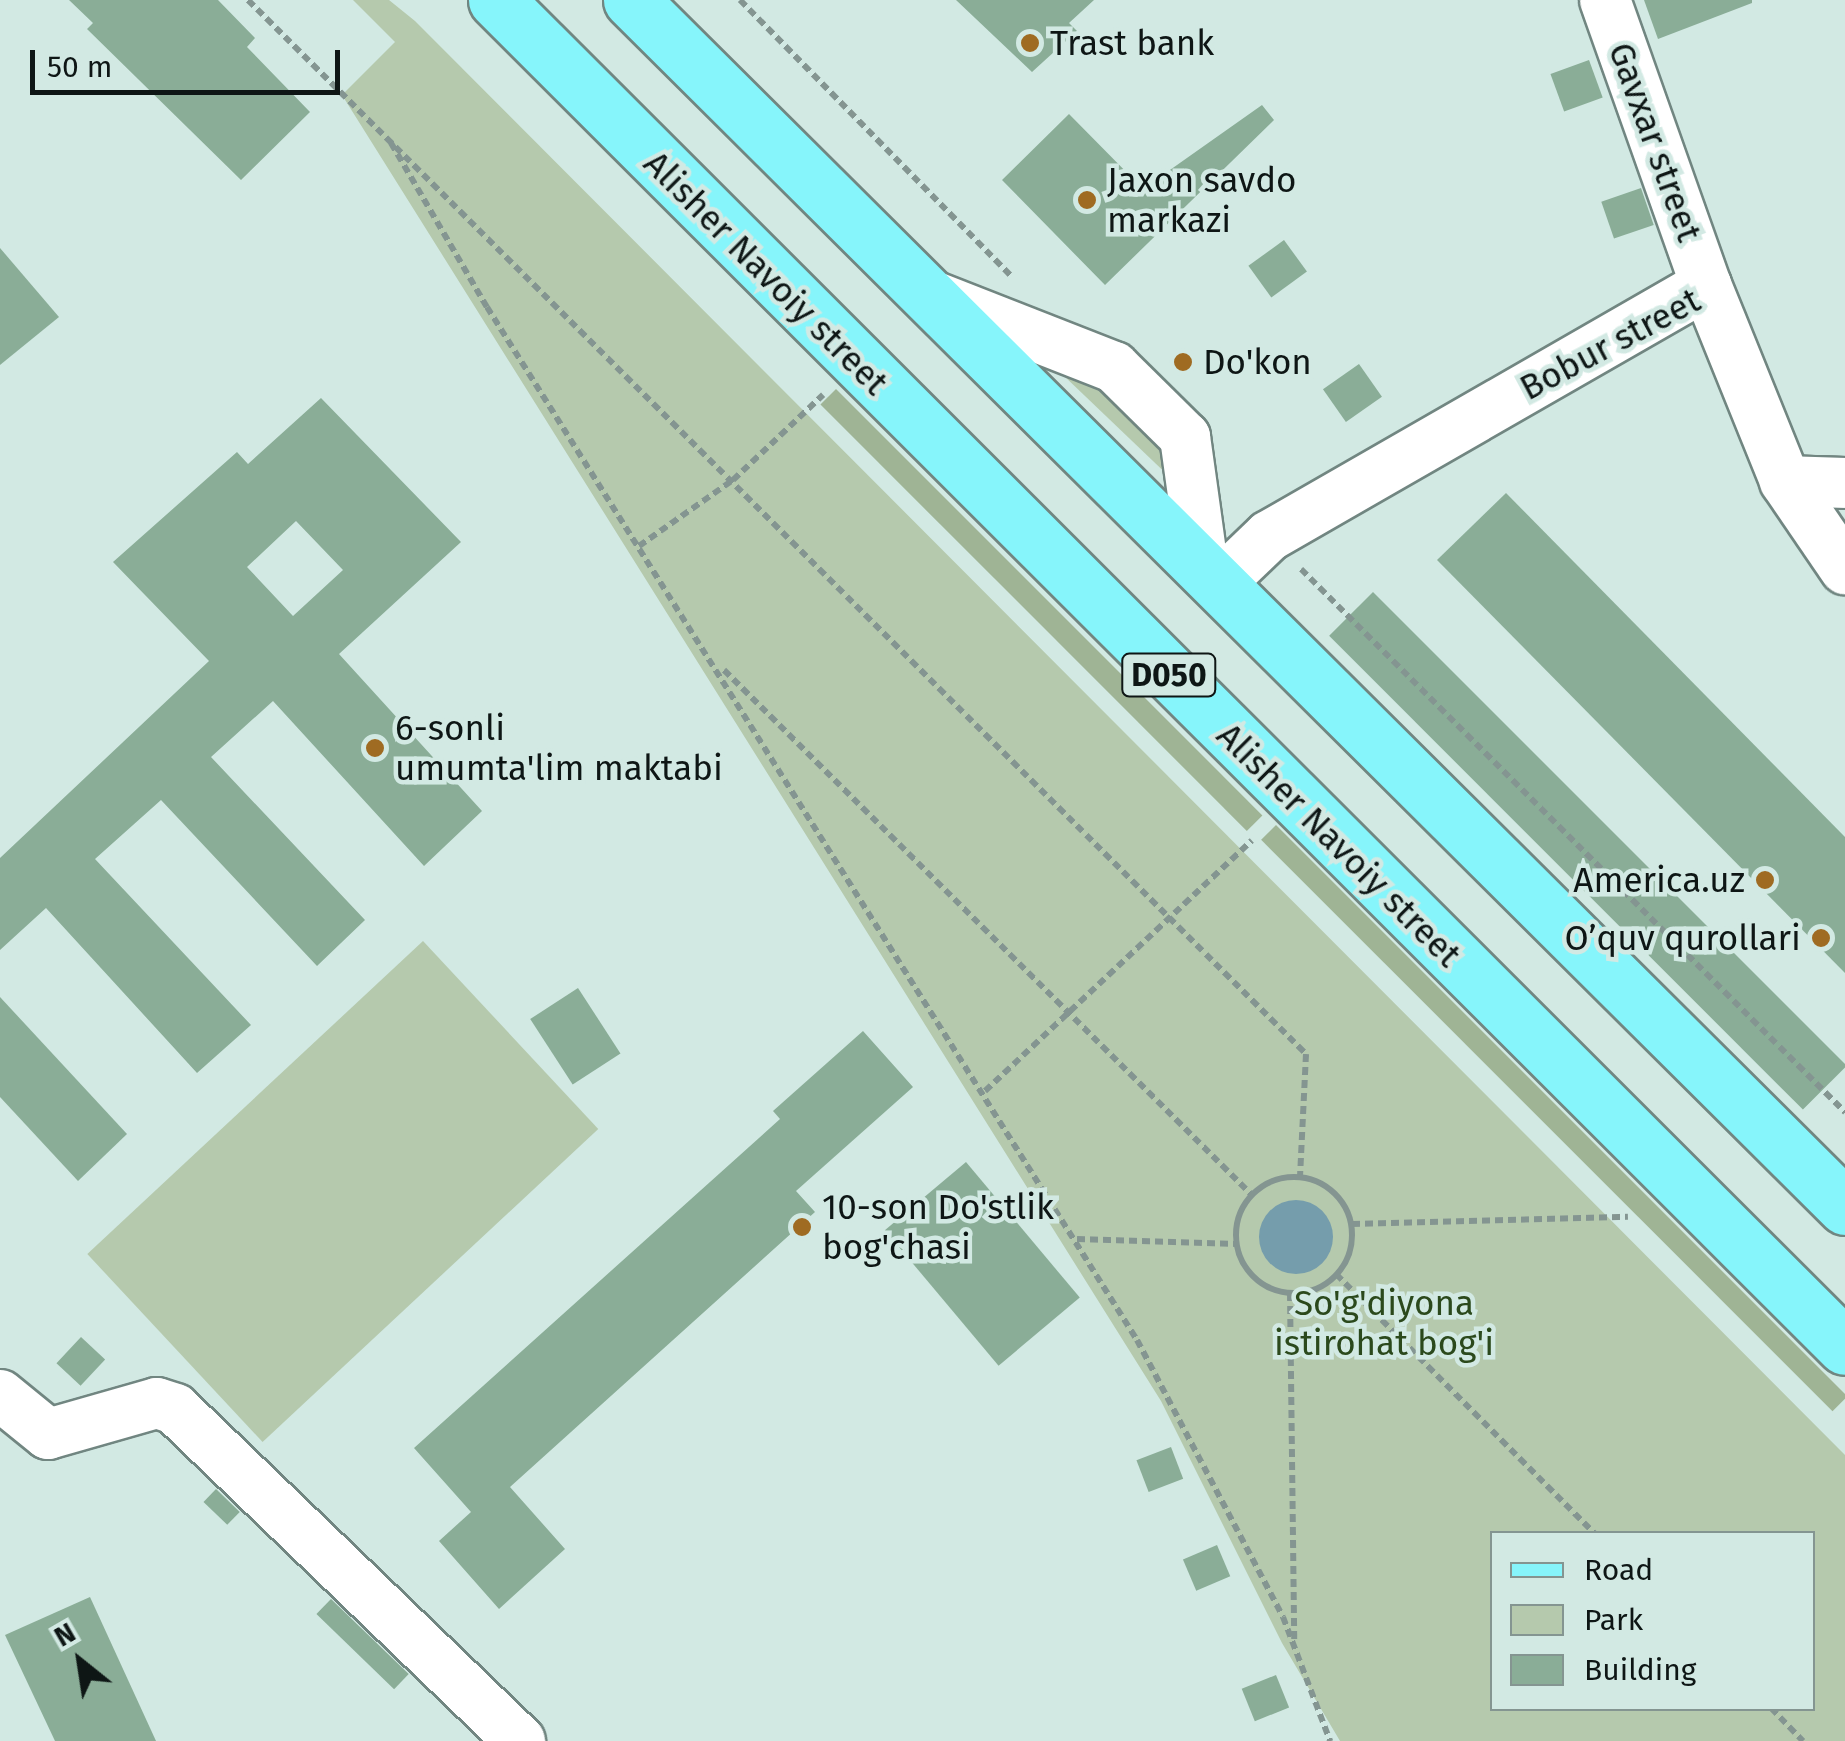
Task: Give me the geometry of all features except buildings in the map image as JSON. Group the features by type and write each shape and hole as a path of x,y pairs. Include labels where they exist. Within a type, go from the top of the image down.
{"main road":[{"name":"Alisher Navoiy street","path":"496,0 1845,1347"},
{"name":"D050","path":"631,0 1845,1206"}],"street":[{"name":"Gavxar street","path":"1604,0 1706,285"},
{"name":"Bobur street","path":"1212,575 1333,498 1706,285 1785,481 1845,569"},
{"path":"930,295 1114,367 1185,437 1212,575"},
{"path":"1785,481 1845,483"},
{"path":"0,1396 48,1434 157,1403 176,1409 520,1741"}],"path":[{"path":"248,0 1306,1054 1300,1177"},
{"path":"392,143 639,546 986,1092 1137,1340 1294,1646 1330,1741"},
{"path":"639,546 733,480 811,406"},
{"path":"716,663 1252,1194"},
{"path":"986,1092 1252,840"},
{"path":"1300,1177 1332,1190 1352,1224 1352,1244 1336,1274 1316,1289 1290,1292 1260,1283 1237,1244 1238,1218 1252,1194 1275,1179 1300,1177"},
{"path":"1352,1224 1628,1217"},
{"path":"1075,1238 1237,1244"},
{"path":"1336,1274 1593,1531"},
{"path":"1290,1292 1294,1646"},
{"path":"1774,1711 1803,1741"}],"green space":[{"name":"So'g'diyona istirohat bog'i","path":"353,0 389,0 415,21 1845,1455 1845,1741 1340,1741 1282,1643 1161,1401 342,95 395,42"},
{"path":"1062,374 1101,382 1163,444 1176,483"},
{"path":"836,389 1262,815 1247,831 820,405"},
{"path":"1276,825 1845,1394 1832,1411 1261,840"},
{"path":"423,941 598,1129 263,1442 87,1254"}],"water":[{"path":"1296,1200 1322,1211 1333,1237 1322,1263 1296,1274 1270,1263 1259,1237 1270,1211"}],"place":[{"name":"Trast bank","path":"1030,43"},
{"name":"Jaxon savdo markazi","path":"1087,200"},
{"name":"Do'kon","path":"1183,362"},
{"name":"6-sonli umumta'lim maktabi","path":"375,748"},
{"name":"America.uz","path":"1765,880"},
{"name":"O’quv qurollari","path":"1821,938"},
{"name":"10-son Do'stlik bog'chasi","path":"802,1227"}]}
